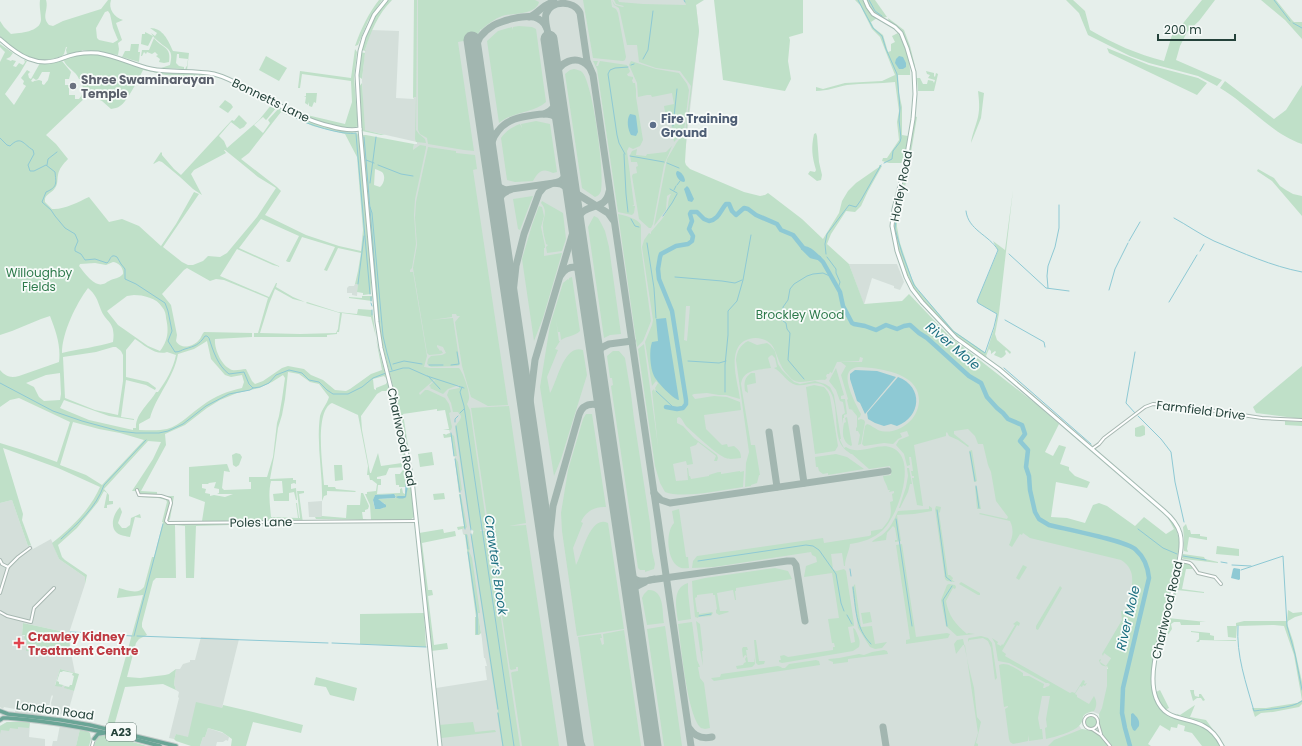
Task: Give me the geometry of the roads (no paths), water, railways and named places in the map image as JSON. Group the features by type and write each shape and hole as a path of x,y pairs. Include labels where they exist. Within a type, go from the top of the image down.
{"main road":[{"name":"London Road","path":"0,711 8,714 90,725 176,746"},
{"name":"London Road","path":"0,720 6,718 38,720 89,728 160,746"},
{"path":"89,728 93,733 94,739"},
{"path":"94,739 96,735 100,733 113,734"}],"street":[{"name":"Charlwood Road","path":"386,0 369,25 360,51 357,75 360,129 379,338 410,467 440,746"},
{"name":"Horley Road","path":"865,0 873,14 895,27 901,33 914,72 915,94 913,118 905,166 894,209 892,226 897,251 909,285 919,299 956,338 999,369 1111,466"},
{"name":"Bonnetts Lane","path":"0,39 16,52 35,61 45,62 71,55 96,53 116,57 152,69 216,75 239,84 290,111 315,122 346,130 360,129"},
{"name":"Farmfield Drive","path":"1091,449 1145,407 1153,404 1179,405 1264,418 1302,420"},
{"name":"Charlwood Road","path":"1111,466 1172,518 1180,532 1181,540 1179,561 1155,662 1153,680 1155,694 1160,706 1168,714 1203,725 1212,732 1222,746"},
{"name":"Poles Lane","path":"137,490 139,495 161,496 170,499 166,521 167,523 416,521"},
{"path":"0,593 8,567 29,549"},
{"path":"0,560 2,564 8,567"},
{"path":"1179,561 1190,562 1198,573 1215,577 1221,584"},
{"path":"31,622 34,608 54,588"},
{"path":"0,612 7,616 35,623"},
{"path":"1101,735 1098,728 1097,717 1094,715 1089,715 1086,717 1084,724 1101,735 1110,746"},
{"path":"1090,729 1095,727 1098,722"},
{"path":"92,746 94,739"}],"water":[{"path":"899,56 903,57 906,63 906,67 903,69 899,69 895,63"},
{"path":"630,114 636,116 638,132 636,136 631,135 629,130 628,122"},
{"path":"677,171 684,176 684,182 677,178"},
{"path":"687,186 694,199 692,202 688,201 684,189"},
{"path":"666,318 679,400 669,394 658,382 654,376 651,364 650,350 652,342 658,341 656,319"},
{"path":"855,370 877,371 896,377 865,414 860,403 857,401 850,379 850,374"},
{"path":"898,377 912,388 915,395 915,409 911,416 905,422 897,426 891,424 884,426 868,419 867,413"},
{"path":"406,473 408,474 408,486 406,497 396,497 405,496"},
{"path":"394,494 396,497 378,499 386,505 386,507 375,509 373,500 375,495"},
{"path":"1234,568 1240,569 1239,580 1231,578"},
{"path":"1133,713 1139,722 1139,726 1135,731 1131,725 1131,714"}],"waterway":[{"path":"858,0 873,28 882,36 897,74 901,138 900,142 893,151 892,159 884,163"},
{"path":"869,0 875,11 882,16"},
{"path":"1274,0 1290,21"},
{"path":"643,59 648,50 653,11"},
{"path":"1293,23 1302,28"},
{"path":"625,154 619,143 617,135 608,74 610,70 615,68 628,67"},
{"path":"673,126 677,89"},
{"path":"294,117 325,129 343,133 356,133"},
{"path":"356,134 370,294"},
{"path":"364,137 366,160"},
{"path":"370,183 376,137"},
{"name":"River Mole","path":"0,138 7,145 10,146 19,141 33,150 34,154 28,165 30,171 34,171 46,165 55,172 55,184 53,188 46,192 42,202 51,210 65,228 75,234 78,241 75,251 81,254 85,260 95,259 107,263 112,256 117,257 125,269 125,279 136,284 165,303 172,331 168,341 175,352 194,346 205,336 207,336 216,358 225,371 229,374 244,372 249,384 253,388 269,383 276,375 289,370 302,373 309,380 319,382 333,394 348,394 362,387 373,378 386,373"},
{"path":"47,165 48,159 57,152"},
{"path":"624,154 628,212"},
{"path":"630,156 664,162"},
{"path":"374,163 366,160 380,332"},
{"path":"667,163 679,168"},
{"path":"378,165 401,174 413,176"},
{"path":"826,254 825,244 827,234 849,205 856,207 881,165"},
{"path":"677,185 680,181"},
{"path":"674,190 676,186"},
{"path":"670,189 677,193"},
{"path":"663,216 677,194"},
{"name":"River Mole","path":"666,407 677,409 683,408 686,404 686,400 672,311 659,279 658,269 661,254 676,246 688,244 692,241 693,236 689,229 692,221 690,214 691,212 697,212 704,219 709,221 717,217 726,204 729,204 732,211 736,215 744,208 748,209 756,215 777,224 781,230 793,235 811,256 819,258 823,262 840,292 843,306 852,323 876,330 886,325 897,329 910,325 927,338 969,376 981,383 987,397 1008,419 1022,425 1025,434 1020,441 1028,450 1026,467 1035,512 1039,519 1049,525 1121,543 1136,550 1141,556 1147,567 1149,578 1123,688 1122,713 1130,746"},
{"path":"1048,288 1048,266 1055,247 1059,228 1059,205"},
{"path":"370,207 372,213 383,336 392,370"},
{"path":"897,209 895,229 914,285 953,331 985,353 997,314 977,301 998,250 975,228 968,218 966,211"},
{"path":"1174,218 1214,241 1268,263 1302,272"},
{"path":"631,219 635,226 639,227"},
{"path":"1129,241 1140,222"},
{"path":"725,392 728,311 737,301 743,280 751,235"},
{"path":"358,284 364,236"},
{"path":"647,243 654,288 656,318"},
{"path":"1109,290 1115,269 1128,243"},
{"path":"1200,251 1204,244"},
{"name":"River Mole","path":"803,248 810,250 819,258"},
{"path":"1009,254 1046,288 1069,291"},
{"path":"1169,302 1197,255"},
{"path":"827,257 836,269 840,282 838,289"},
{"path":"804,379 788,360 790,333 787,329 786,323 783,321 783,307 788,300 790,289 794,284 807,276 823,273 832,277"},
{"path":"675,277 735,283 742,280"},
{"path":"372,310 372,315"},
{"path":"1005,320 1044,342 1045,347"},
{"path":"451,365 459,364 457,352"},
{"path":"1135,352 1126,403 1135,413"},
{"path":"393,364 404,361 422,364"},
{"path":"688,361 719,363 726,361"},
{"path":"429,365 443,365"},
{"name":"River Mole","path":"389,372 409,368 427,376 464,388"},
{"path":"1004,368 1091,444"},
{"path":"428,376 440,389"},
{"path":"0,383 53,411 119,431 136,433 159,433 168,431 183,424 206,406 229,394 250,390 253,388"},
{"name":"Crawter's Brook","path":"462,387 460,392 464,406 514,746"},
{"path":"656,391 672,406"},
{"name":"Crawter's Brook","path":"460,413 464,409"},
{"path":"455,422 455,419 458,416"},
{"path":"1138,416 1161,439 1171,452 1175,482 1184,522"},
{"path":"456,426 471,530"},
{"path":"451,433 454,456"},
{"path":"61,539 86,515 101,493 104,485 146,440"},
{"path":"970,452 975,481"},
{"path":"455,459 460,492"},
{"path":"976,486 979,508"},
{"path":"460,495 465,529"},
{"path":"937,510 946,577 951,581"},
{"path":"896,519 912,626"},
{"path":"134,636 163,524"},
{"path":"1138,529 1163,548 1177,554"},
{"path":"471,534 498,709"},
{"path":"466,535 468,549"},
{"path":"698,561 806,545 813,546 819,550 836,574 841,603 844,611"},
{"path":"468,552 477,614 477,634"},
{"path":"1183,556 1206,560"},
{"path":"1241,570 1283,556 1287,626 1295,654 1302,690"},
{"path":"1221,562 1227,563"},
{"path":"1232,565 1251,566"},
{"path":"850,569 851,576"},
{"path":"947,626 943,600 952,586"},
{"path":"853,587 859,624 866,638 871,644"},
{"path":"699,616 711,614"},
{"path":"847,615 852,624"},
{"path":"1238,626 1240,658 1254,711 1292,706 1302,701"},
{"path":"70,632 112,634"},
{"path":"118,635 132,636"},
{"path":"137,636 328,643"},
{"path":"332,643 426,647"},
{"path":"498,713 503,746"}],"place":[{"name":"Shree Swaminarayan Temple","path":"73,86"},
{"name":"Fire Training Ground","path":"653,125"},
{"name":"Crawley Kidney Treatment Centre","path":"19,643"}],"park label":[{"name":"Willoughby Fields","path":"39,279"},
{"name":"Brockley Wood","path":"800,314"}]}
